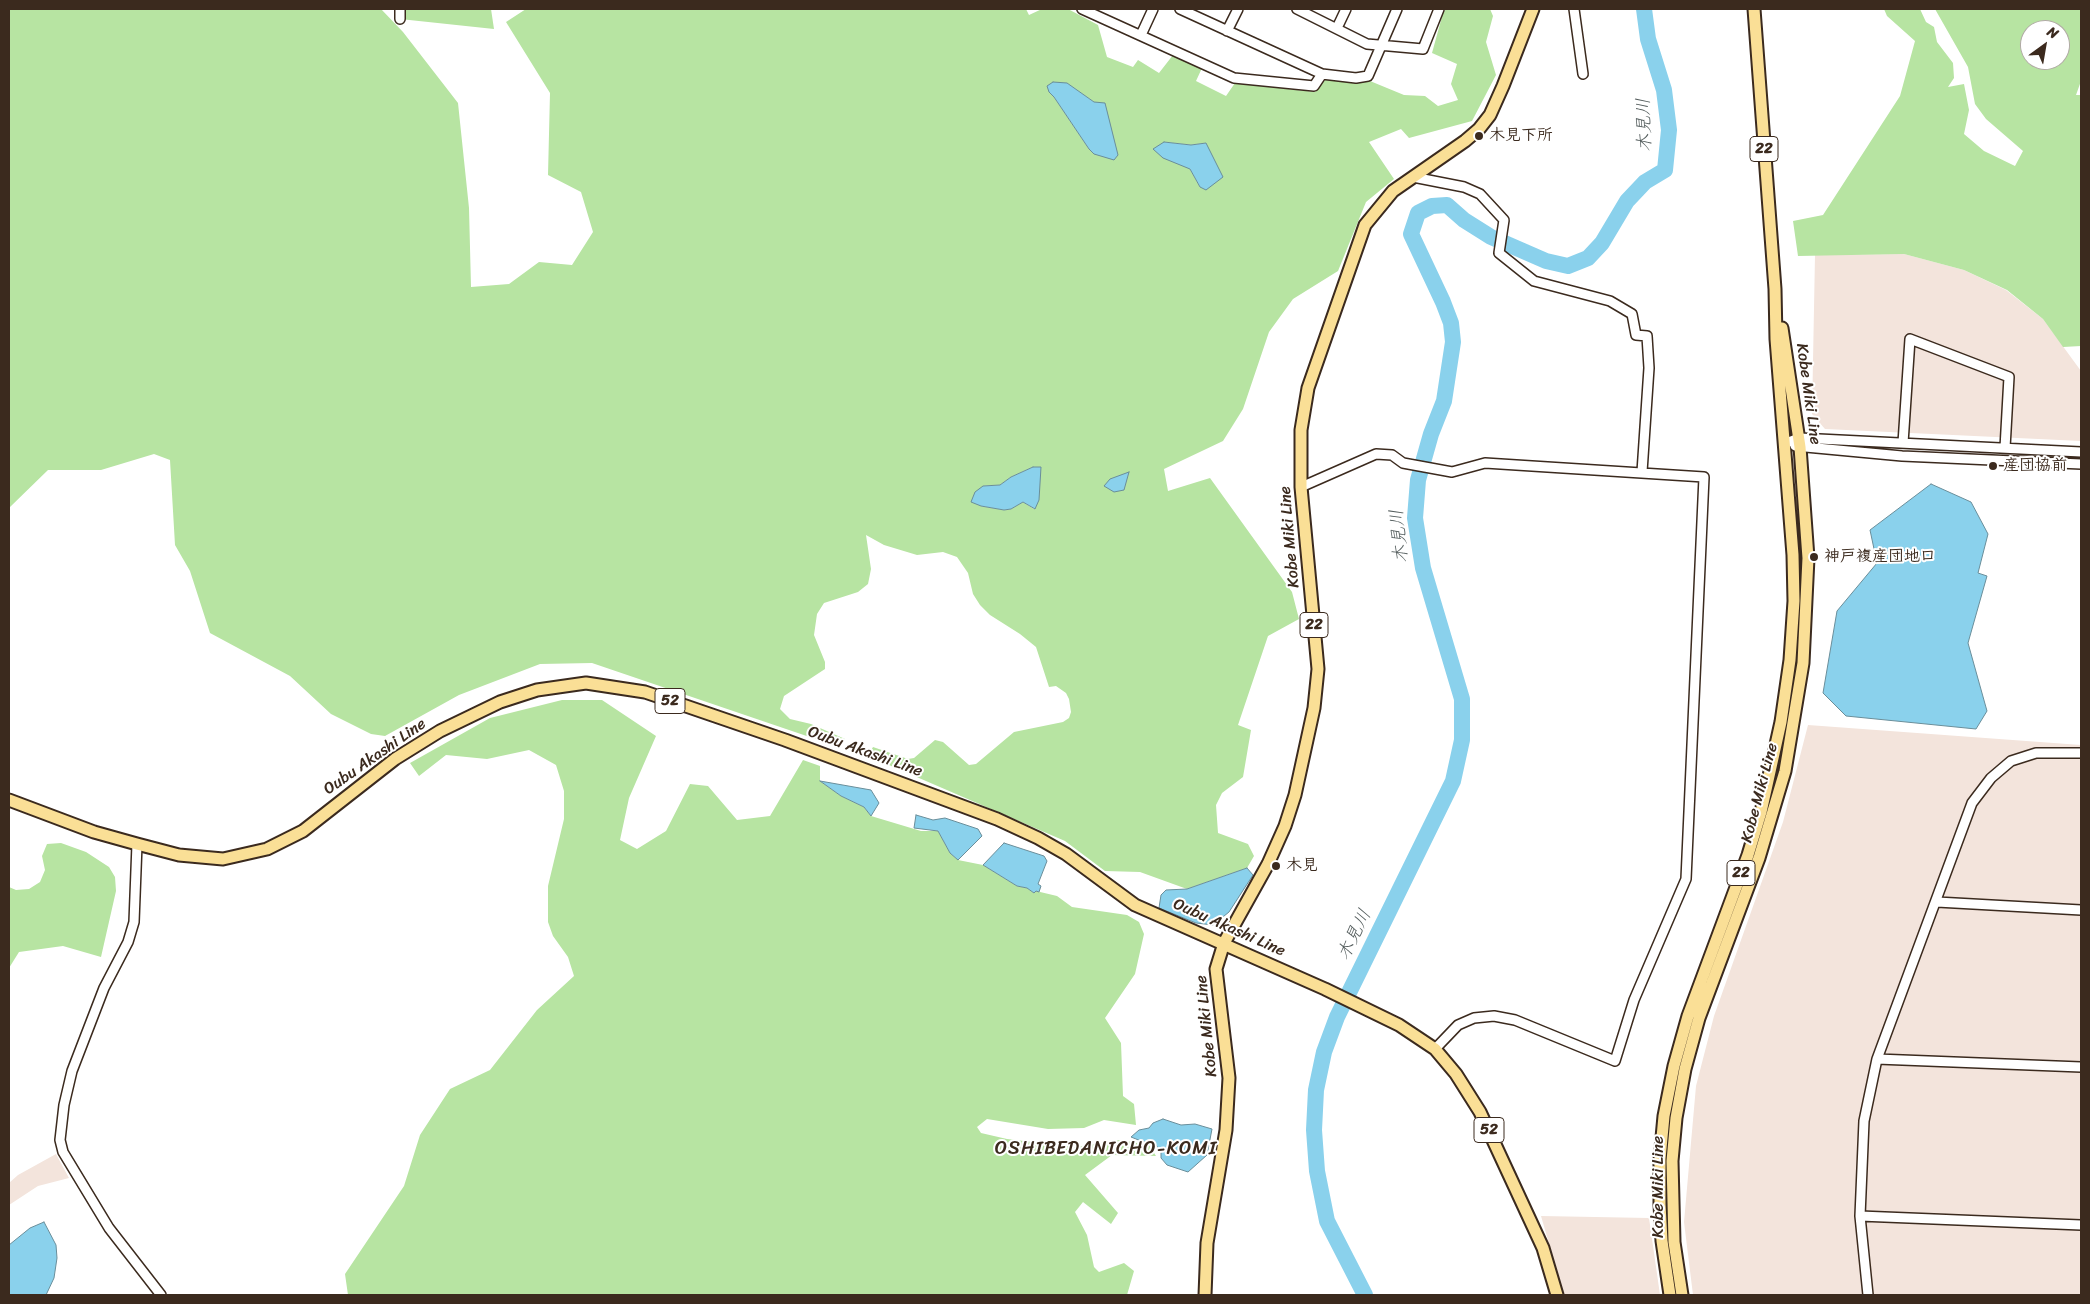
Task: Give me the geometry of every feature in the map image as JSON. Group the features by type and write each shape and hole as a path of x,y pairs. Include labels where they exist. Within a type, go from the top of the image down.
{"main road":[{"name":"Kobe Miki Line","path":"1205,1295 1207,1244 1226,1121 1229,1078 1216,969 1224,943 1268,864 1285,826 1295,795 1314,708 1318,668 1301,487 1301,430 1308,388 1365,225 1393,191 1465,142 1490,115 1533,9"},
{"name":"Kobe Miki Line","path":"1670,1295 1662,1241 1660,1204 1660,1158 1668,1099 1674,1066 1688,1016 1748,855 1761,812 1782,722 1790,660 1794,601 1786,443 1776,340 1775,289 1754,9"},
{"name":"Kobe Miki Line","path":"1682,1295 1674,1242 1672,1161 1676,1118 1685,1069 1699,1018 1759,858 1785,771 1803,663 1808,558 1799,443 1775,289"},
{"name":"Oubu Akashi Line","path":"9,800 94,832 137,844 179,855 224,859 267,849 303,831 395,759 440,732 500,702 537,690 586,684 654,695 784,740 997,819 1038,838 1066,854 1135,905 1224,943 1399,1024 1435,1049 1456,1074 1480,1112 1543,1248 1557,1295"}],"street":[{"path":"400,9 400,19"},
{"path":"1082,9 1234,78 1314,86 1322,74"},
{"path":"1141,35 1153,9"},
{"path":"1180,9 1322,74 1356,78 1368,76 1397,9"},
{"path":"1227,31 1238,9"},
{"path":"1297,9 1367,44 1423,49 1439,9"},
{"path":"1337,28 1346,9"},
{"path":"1574,9 1583,74"},
{"path":"1413,177 1464,187 1480,194 1504,220 1499,253 1534,281 1610,301 1632,314 1636,335 1647,336 1649,368 1642,472"},
{"path":"1903,443 1910,339 2009,377 2004,448"},
{"path":"1786,443 1903,443 2081,452"},
{"path":"1799,443 1902,456 2081,464"},
{"path":"1301,487 1376,454 1392,455 1403,463 1452,472 1485,463 1642,472 1704,478 1686,879 1634,1000 1614,1061 1515,1020 1494,1016 1474,1018 1458,1025 1435,1049"},
{"path":"1868,1295 1860,1216 1864,1121 1877,1059 1972,804 1991,778 2011,761 2036,753 2081,753"},
{"path":"137,844 134,922 128,942 97,1007 72,1071 64,1105 60,1140 63,1152 110,1228 161,1295"},
{"path":"1937,902 2081,910"},
{"path":"1877,1059 2081,1067"},
{"path":"1860,1216 2081,1226"}],"shaded area":[{"path":"1904,254 1964,270 2006,290 2043,319 2081,371 2081,441 1825,429 1812,414 1815,255"},
{"path":"1808,725 2081,745 2081,1295 1693,1295 1684,1222 1696,1086 1714,1016 1783,822"},
{"path":"56,1154 69,1178 38,1186 9,1205 9,1183 18,1175"},
{"path":"1541,1216 1649,1218 1660,1295 1564,1295"}],"green space":[{"path":"9,9 381,9 403,32 458,103 469,208 471,287 509,284 539,262 572,265 593,232 581,192 548,175 550,93 506,22 526,9 1026,9 1029,15 1042,9 1068,9 1098,25 1107,57 1133,67 1138,60 1159,73 1173,55 1202,68 1196,81 1226,96 1235,83 1315,92 1326,79 1370,81 1404,95 1425,96 1438,106 1458,100 1451,84 1457,64 1432,53 1443,13 1446,9 1490,9 1493,16 1486,42 1496,75 1472,121 1409,138 1401,129 1369,142 1394,179 1366,202 1338,271 1293,299 1269,332 1243,409 1223,441 1164,469 1168,491 1210,478 1292,592 1299,619 1268,636 1238,725 1251,730 1243,777 1222,793 1216,805 1218,833 1248,844 1254,856 1247,868 1187,889 1140,872 1105,871 1065,841 868,756 873,747 908,759 914,758 935,740 943,742 969,765 976,764 1014,732 1063,722 1069,718 1071,712 1069,699 1066,693 1056,686 1049,687 1036,647 1020,634 990,615 980,605 973,594 968,573 957,557 943,552 917,555 884,545 866,535 871,569 868,584 858,592 824,603 817,614 814,635 825,662 825,669 784,696 780,709 790,719 811,724 845,739 839,747 592,663 540,664 459,695 385,736 371,734 331,714 290,676 210,633 190,571 175,545 170,460 154,454 101,470 48,470 9,508","holes":["1066,83 1094,102 1089,149 1054,97","1164,142 1191,145 1206,143 1200,187 1190,169","1033,467 1034,509 1023,502 1011,509 1004,510 981,506 983,486 1000,485 1011,477"]},
{"path":"400,9 491,9 494,29 400,19"},
{"path":"1884,9 1920,9 1926,22 1934,27 1937,42 1953,63 1954,78 1948,87 1964,84 1969,110 1964,134 1984,151 2015,166 2023,151 1986,119 1975,104 1968,67 1935,9 2081,9 2081,81 2076,95 2081,95 2081,346 2063,347 2043,319 2007,290 1964,270 1904,254 1798,256 1793,221 1823,215 1900,96 1915,41 1887,16"},
{"path":"562,700 602,700 656,736 629,798 620,840 637,849 666,831 690,784 708,786 737,820 770,816 803,760 820,766 820,781 841,796 864,807 871,816 921,831 938,831 950,853 958,860 983,865 1017,886 1027,888 1034,893 1036,891 1057,896 1072,907 1127,915 1139,922 1144,934 1135,974 1105,1018 1121,1043 1123,1096 1134,1104 1136,1125 1104,1120 1084,1128 1048,1129 987,1119 977,1127 981,1133 1007,1139 1075,1147 1120,1140 1149,1145 1156,1156 1112,1155 1085,1175 1118,1213 1111,1224 1083,1202 1075,1212 1087,1235 1094,1267 1099,1272 1124,1263 1134,1271 1127,1295 348,1295 345,1274 404,1186 420,1135 450,1089 490,1070 537,1010 574,976 568,957 553,936 548,922 548,886 564,819 564,791 556,765 529,750 487,759 446,755 419,776 410,763 490,718"},
{"path":"61,843 86,852 109,867 115,877 116,891 101,957 63,946 19,952 9,968 9,887 16,890 29,889 40,882 45,870 42,856 47,844"}],"water":[{"path":"1053,82 1067,83 1094,102 1105,103 1118,155 1114,160 1094,154 1089,149 1049,92 1047,86"},
{"path":"1164,142 1191,145 1206,143 1223,177 1206,190 1200,187 1190,169 1163,158 1153,149"},
{"path":"1033,467 1041,467 1039,500 1035,509 1023,502 1011,509 1004,510 981,506 971,502 975,492 983,486 1000,485 1011,477"},
{"path":"1129,472 1124,490 1114,492 1104,486 1110,479"},
{"path":"1931,484 1971,502 1988,534 1978,573 1987,576 1968,643 1987,711 1976,729 1846,716 1823,693 1837,611 1877,563 1870,530"},
{"path":"820,781 871,790 879,803 871,816 864,807 841,796"},
{"path":"916,815 933,820 945,818 978,829 982,836 958,860 950,853 938,831 914,828"},
{"path":"1004,843 1044,856 1047,861 1038,884 1041,886 1039,892 1036,891 1034,893 1027,888 1017,886 983,865"},
{"path":"1247,868 1253,875 1229,912 1213,925 1196,923 1159,908 1161,895 1166,890 1187,889"},
{"path":"1163,1119 1181,1125 1195,1124 1212,1129 1207,1155 1188,1172 1167,1165 1161,1158 1161,1151 1154,1143 1131,1137 1139,1130 1149,1128 1153,1123"},
{"path":"44,1222 56,1245 57,1258 54,1278 46,1295 9,1295 9,1245 30,1228"}],"waterway":[{"name":"木見川","path":"1365,1295 1327,1221 1317,1171 1314,1130 1316,1090 1324,1052 1337,1017 1453,781 1462,740 1462,699 1423,568 1415,518 1418,480 1431,434 1444,401 1453,342 1451,323 1443,302 1411,234 1418,213 1432,206 1447,205 1464,220 1491,237 1546,261 1568,266 1588,258 1602,243 1627,201 1645,182 1665,170 1669,130 1664,90 1648,39 1644,9"}],"place":[{"name":"木見下所","path":"1479,136"},
{"name":"産団協前","path":"1993,466"},
{"name":"神戸複産団地口","path":"1814,557"},
{"name":"木見","path":"1276,866"}],"district":[{"name":"OSHIBEDANICHO-KOMI","path":"1106,1149"}]}
